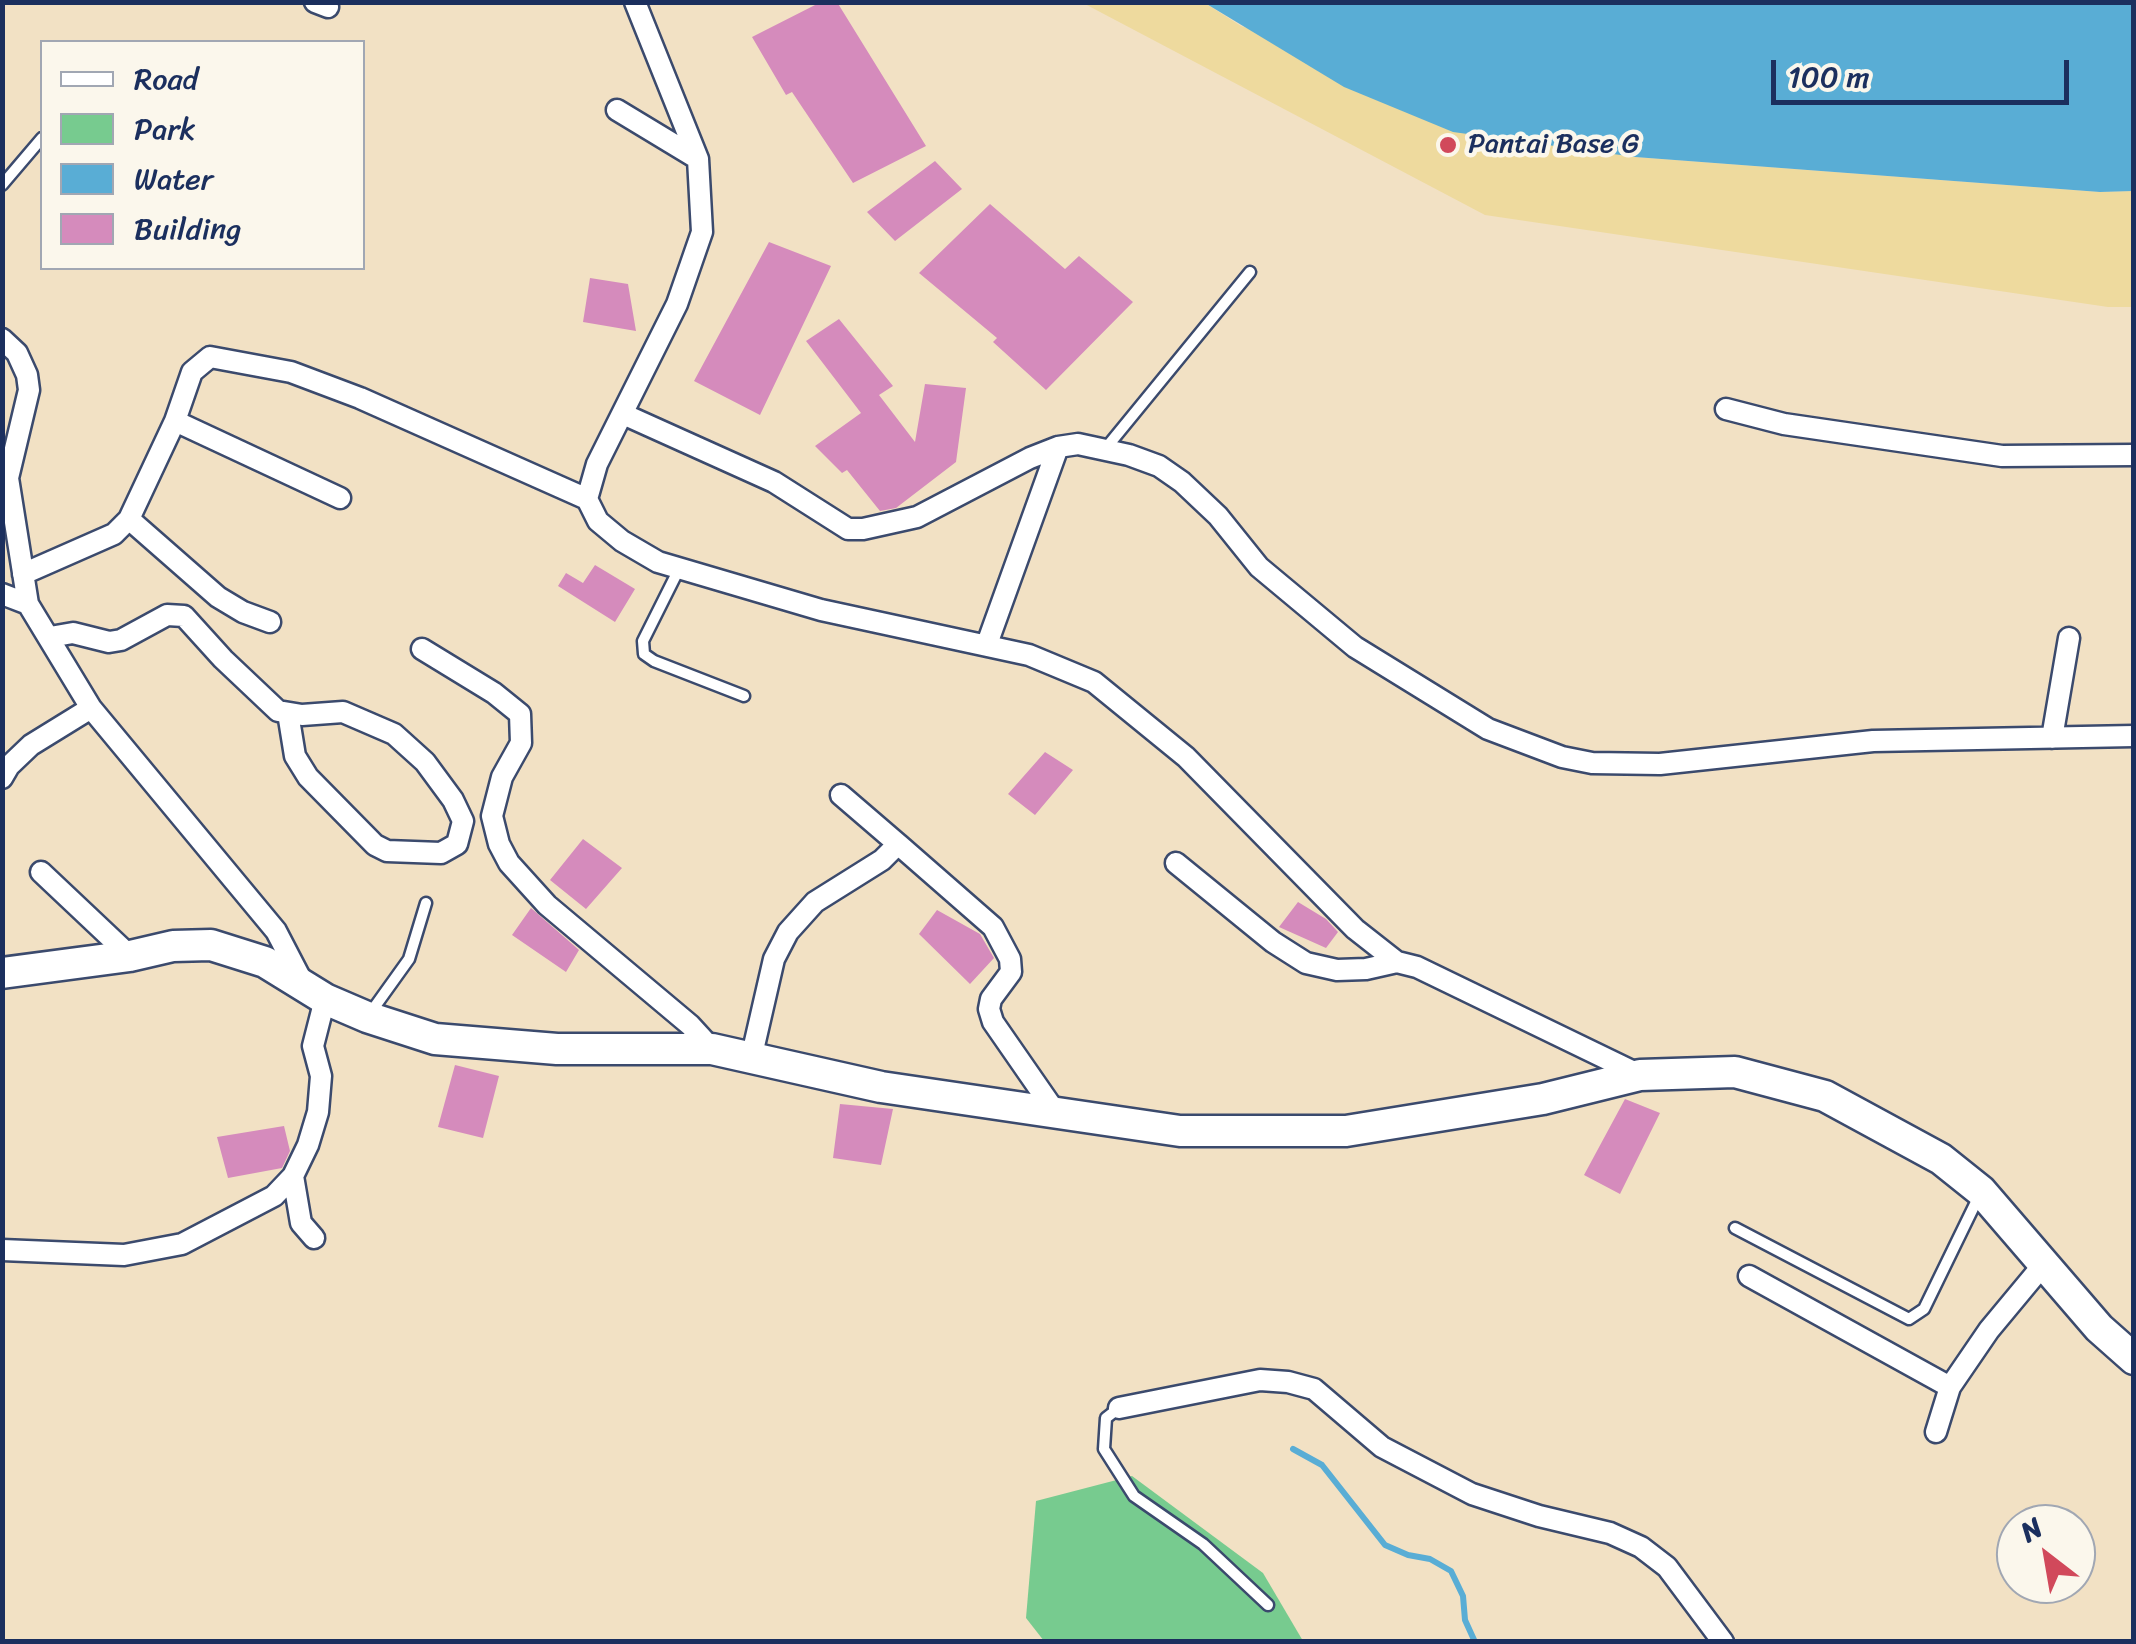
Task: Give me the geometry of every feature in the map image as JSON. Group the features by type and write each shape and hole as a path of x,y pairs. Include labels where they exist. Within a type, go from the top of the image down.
{"street":[{"path":"587,498 597,464 677,304 702,232 698,159 632,5"},
{"path":"616,110 698,159"},
{"path":"2,339 18,353 29,390 5,476 28,604 91,708 276,931 316,993 313,1046 321,1076 318,1112 308,1145 292,1176 274,1196 182,1244 124,1255 2,1250"},
{"path":"23,574 114,534 129,519 176,421 192,372 210,358 291,372 360,398 587,498 598,521 658,562 821,610 1030,654 1094,682 1186,757 1355,929 1396,962"},
{"path":"1726,410 1784,424 2002,456 2134,454"},
{"path":"623,414 774,482 848,529 917,517 1058,447 1078,444 1106,448 1160,466 1218,516 1259,566 1322,622 1385,667 1488,729 1562,757 1592,763 1660,764 1873,741 2134,736"},
{"path":"176,421 340,498"},
{"path":"987,644 1058,447"},
{"path":"129,519 218,597 270,622"},
{"path":"2,594 28,604"},
{"path":"50,637 74,633 109,642 121,640 167,615 184,616 278,711 343,712 394,734 426,762 452,800 463,822 457,844 441,854 387,851 375,844 308,777 295,756 288,713"},
{"path":"2052,738 2069,638"},
{"path":"422,649 494,693 520,714 521,743 502,777 492,816 509,863 547,905 690,1025 712,1049"},
{"path":"2,778 31,745 91,708"},
{"path":"840,795 992,927 1010,959 1011,972 991,999 989,1010 1020,1064 1054,1110"},
{"path":"750,1059 768,983 788,932 815,902 882,860 898,844"},
{"path":"1176,863 1273,942 1306,963 1338,970 1396,962 1417,967 1640,1075"},
{"path":"40,872 130,956"},
{"path":"2,973 130,956 172,946 211,945 265,962 316,993 368,1017 435,1038 495,1045 712,1049 881,1086 1180,1131 1346,1131 1542,1099 1640,1075 1735,1072 1825,1096 1941,1159 1981,1191 2100,1328 2134,1360"},
{"path":"292,1176 301,1223 314,1238"},
{"path":"1936,1432 1950,1387 1989,1330 2043,1265"},
{"path":"1749,1276 1950,1387"},
{"path":"1119,1408 1260,1380 1314,1389 1382,1446 1472,1494 1539,1516 1610,1532 1641,1546 1667,1567 1723,1642"}],"lane":[{"path":"2,185 40,140"},
{"path":"1106,448 1250,272"},
{"path":"679,568 642,641 644,654 654,662 744,696"},
{"path":"368,1017 409,959 426,903"},
{"path":"1734,1228 1909,1319 1924,1309 1981,1191"},
{"path":"1119,1408 1106,1418 1104,1449 1134,1496 1203,1544 1268,1604"}],"green space":[{"path":"1132,1476 1263,1573 1303,1641 1044,1641 1026,1618 1036,1501"}],"sand":[{"name":"Pantai Base G","path":"1083,3 1205,3 1241,26 1635,157 2100,192 2133,191 2133,307 2108,307 1485,215"}],"water":[{"path":"1205,3 2133,3 2133,191 2100,192 1635,157 1453,132 1344,87"}],"building":[{"path":"821,2 837,2 926,146 853,183 792,92 786,95 752,37"},
{"path":"935,161 962,189 895,241 867,212"},
{"path":"990,204 1065,269 1079,256 1133,302 1046,390 993,342 997,338 919,273"},
{"path":"769,242 831,266 760,415 694,381"},
{"path":"590,278 628,284 636,331 583,322"},
{"path":"839,319 893,386 879,395 915,442 925,384 966,388 956,462 896,508 880,511 847,470 842,473 815,446 861,413 806,341"},
{"path":"595,565 635,589 615,622 558,586 566,573 583,583"},
{"path":"1045,752 1073,770 1035,815 1008,794"},
{"path":"583,839 622,868 586,909 550,880"},
{"path":"1298,902 1326,919 1338,932 1326,948 1279,927"},
{"path":"531,908 579,950 566,972 512,935"},
{"path":"937,910 980,934 994,958 970,984 919,934"},
{"path":"455,1065 499,1076 483,1138 438,1127"},
{"path":"1625,1099 1660,1113 1620,1194 1584,1175"},
{"path":"840,1104 893,1109 881,1165 833,1158"},
{"path":"284,1126 290,1151 282,1168 228,1178 217,1137"}],"waterway":[{"path":"1293,1449 1322,1465 1385,1545 1430,1559 1451,1571 1463,1596 1465,1620 1475,1642"}],"place":[{"name":"Pantai Base G","path":"1448,145"}]}
